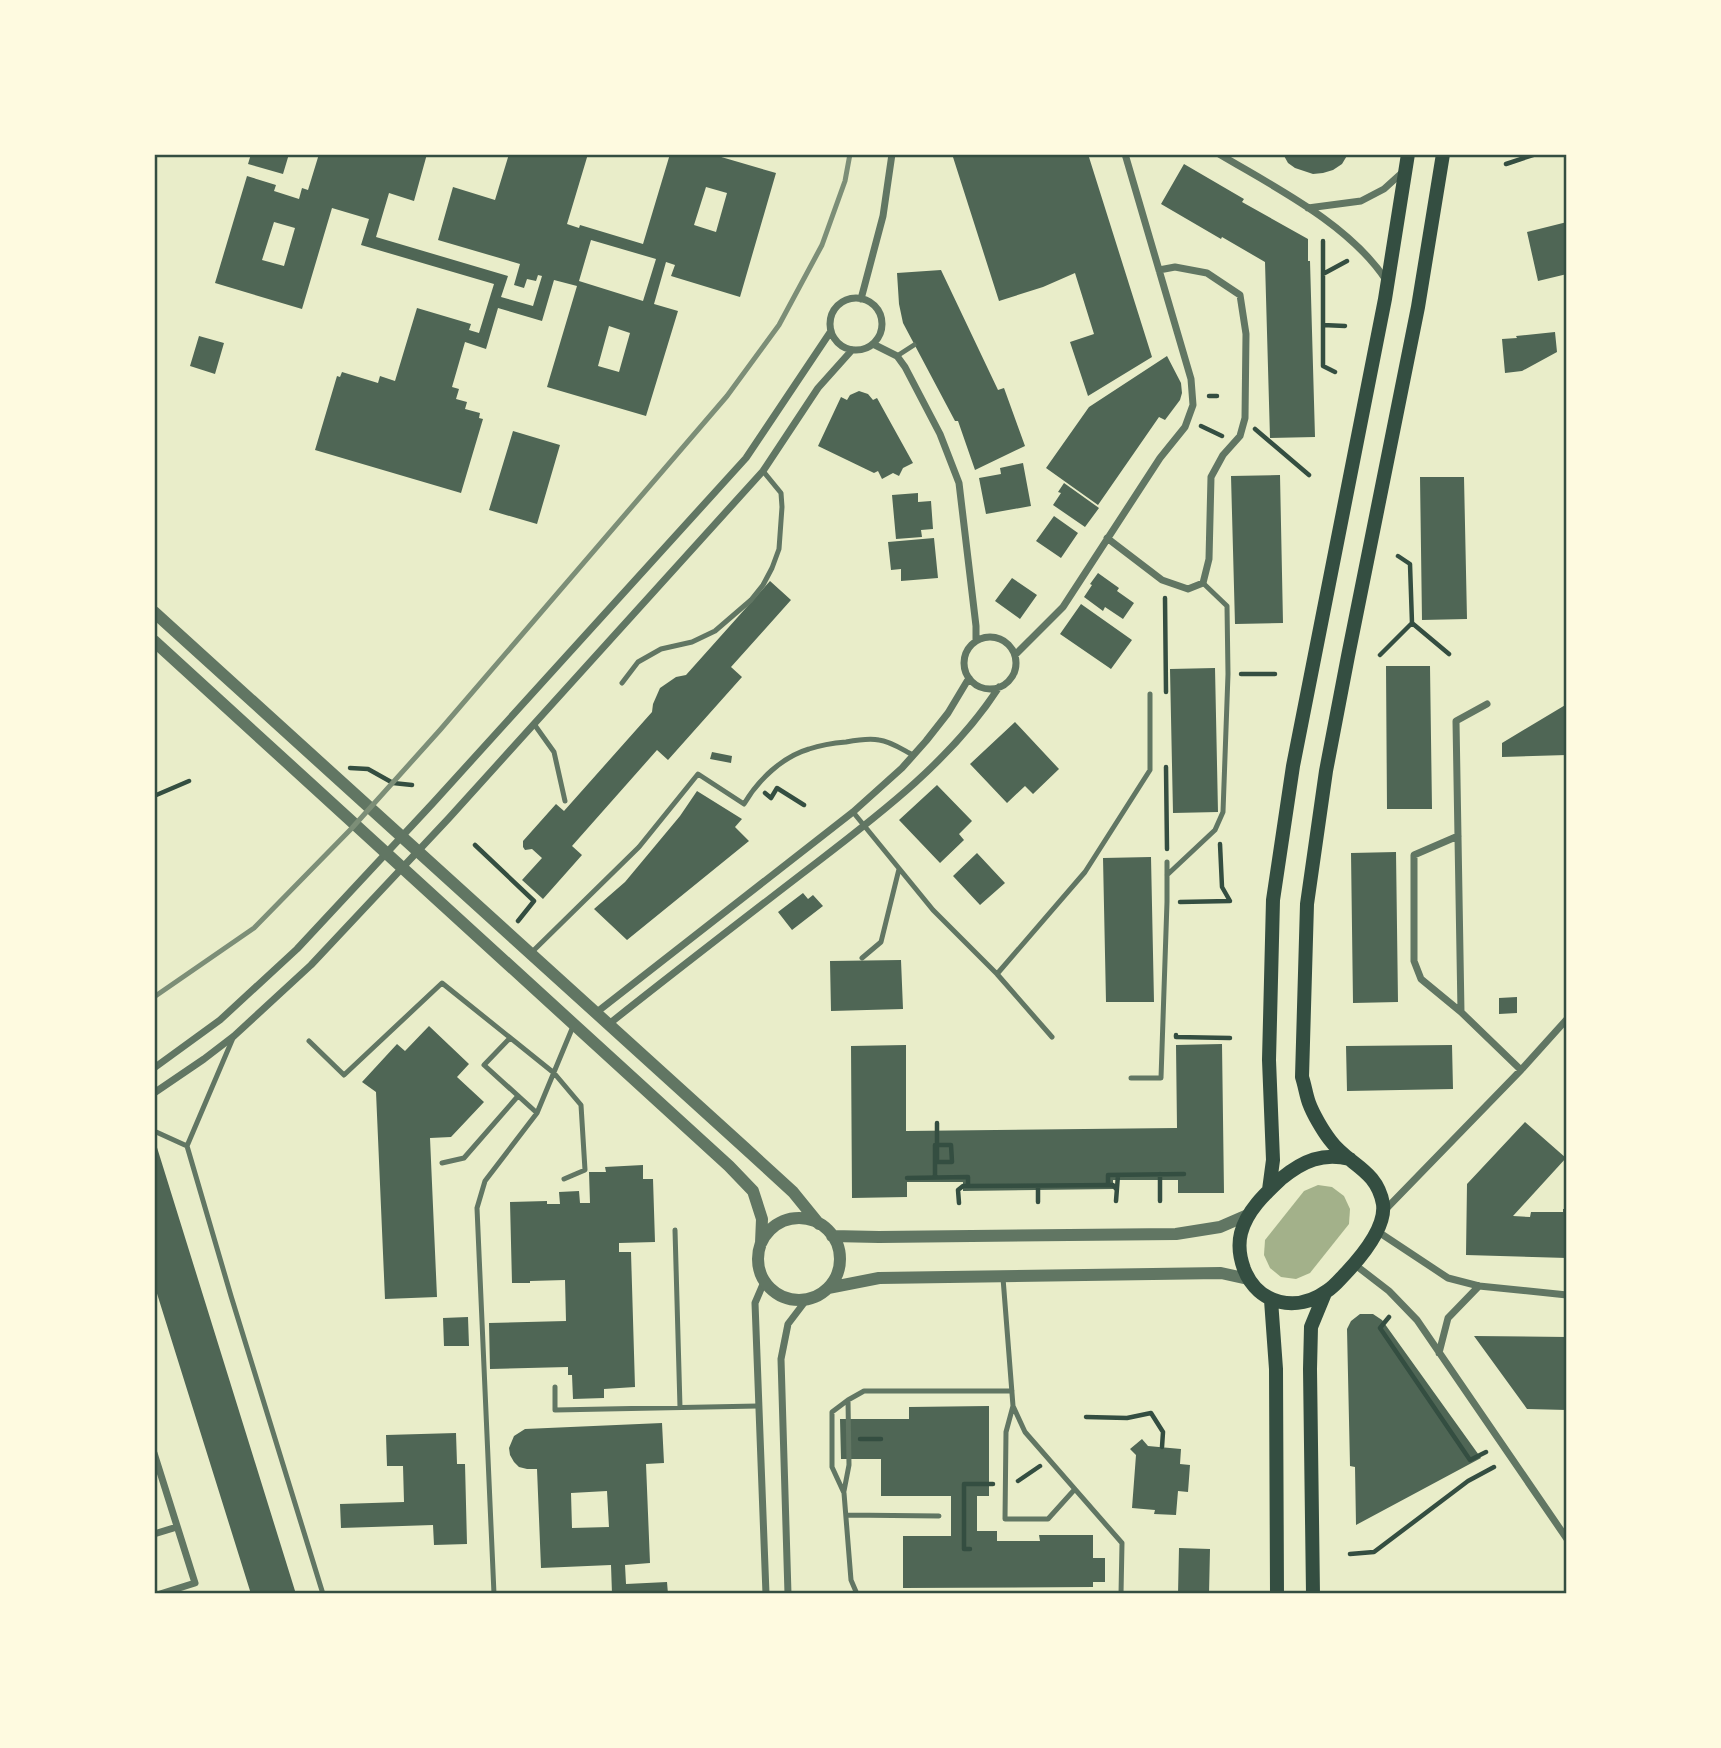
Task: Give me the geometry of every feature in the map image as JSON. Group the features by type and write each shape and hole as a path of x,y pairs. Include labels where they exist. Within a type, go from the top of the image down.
{"main road":[{"path":"1269,1190 1273,1160 1269,1060 1273,900 1296,753 1385,299 1408,154"},
{"path":"1350,1159 1330,1156 1311,1159 1289,1172 1269,1190 1246,1221 1240,1239 1240,1259 1248,1279 1271,1300 1290,1303 1306,1300 1335,1286 1377,1231 1383,1212 1375,1184 1364,1169 1331,1141 1309,1105 1303,1077 1307,904 1329,758 1418,307 1443,154"},
{"path":"1313,1594 1311,1327 1325,1293"},
{"path":"1271,1300 1276,1369 1277,1594"}],"street":[{"path":"860,299 883,216 892,154"},
{"path":"1015,655 1063,607 1160,458 1185,427 1193,405 1191,379 1125,154"},
{"path":"1219,154 1308,208 1351,241 1377,266 1387,281"},
{"path":"1308,208 1361,201 1384,188 1405,170"},
{"path":"1107,538 1163,580 1188,589 1203,583 1209,559 1211,477 1223,455 1240,436 1245,418 1246,334 1240,295 1207,273 1175,267 1159,270"},
{"path":"154,1068 219,1020 297,949 746,458 831,331 832,316 840,304 860,299 869,302 880,314 882,330 867,348 845,348 831,331"},
{"path":"873,344 897,356 905,367 940,434 959,483 976,640"},
{"path":"154,1093 234,1036 311,965 449,818 763,471 818,388 852,350"},
{"path":"154,612 793,1192 819,1224"},
{"path":"609,1024 865,826 933,765 1015,671 1015,655 999,638 976,640 965,655 964,667 969,678 983,687 999,687"},
{"path":"154,641 457,915 753,1191 762,1219 758,1263 764,1282 773,1291 783,1297 807,1300 828,1288 836,1276 840,1262 838,1248 826,1228 808,1219 786,1220 767,1233 761,1243"},
{"path":"597,1012 853,812 914,755 948,713 969,678"},
{"path":"1461,1012 1456,721 1488,704"},
{"path":"1458,836 1415,855 1414,961 1421,979 1461,1012 1521,1070"},
{"path":"1383,1212 1567,1019"},
{"path":"832,1236 1176,1234 1220,1227 1250,1214"},
{"path":"1377,1231 1448,1278 1479,1286 1567,1295"},
{"path":"1354,1264 1389,1291 1417,1320 1567,1539"},
{"path":"828,1288 879,1278 1003,1275 1221,1273 1248,1279"},
{"path":"764,1282 755,1303 766,1594"},
{"path":"1439,1353 1448,1318 1479,1286"},
{"path":"788,1594 780,1359 788,1324 807,1300"},
{"path":"154,1453 195,1583 160,1594"},
{"path":"154,1534 177,1527"}],"lane":[{"path":"897,356 914,345"},
{"path":"622,683 638,662 662,649 692,642 715,631 751,600 763,584 779,549 782,507 781,494 763,471"},
{"path":"1167,875 1215,830 1223,812 1228,674 1227,606 1203,583"},
{"path":"997,974 1085,873 1150,770 1150,694"},
{"path":"534,724 554,752 565,801"},
{"path":"531,953 639,847 698,774 744,804 756,787 776,768 807,749 881,740 914,755"},
{"path":"853,812 933,911 997,974 1052,1037"},
{"path":"1131,1078 1161,1078 1167,862"},
{"path":"862,958 881,942 899,869"},
{"path":"309,1041 344,1075 442,983 554,1073 581,1105 585,1170 564,1179"},
{"path":"494,1594 477,1208 485,1181 537,1114 573,1024"},
{"path":"234,1036 187,1146 323,1594"},
{"path":"510,1038 484,1065 537,1114"},
{"path":"442,1163 464,1158 518,1096"},
{"path":"154,1131 187,1146"},
{"path":"675,1230 680,1407"},
{"path":"1003,1275 1013,1406 1006,1432 1006,1519 1048,1519 1075,1489"},
{"path":"555,1387 555,1410 758,1406"},
{"path":"844,1493 832,1466 832,1412 848,1400 864,1391 1012,1391"},
{"path":"848,1400 849,1465 844,1493 851,1580 857,1594"},
{"path":"1013,1406 1025,1432 1122,1543 1121,1594"},
{"path":"846,1515 939,1517"}],"path":[{"path":"1506,164 1536,154"},
{"path":"1323,241 1323,366 1335,372"},
{"path":"1323,274 1348,261"},
{"path":"1323,325 1345,326"},
{"path":"1209,396 1217,396"},
{"path":"1201,426 1226,438"},
{"path":"1267,440 1309,474"},
{"path":"1380,655 1412,623 1410,564 1398,556"},
{"path":"1412,623 1449,654"},
{"path":"1237,674 1275,674"},
{"path":"349,767 368,769 393,783 412,785"},
{"path":"154,796 189,781"},
{"path":"756,787 771,798 777,788 804,805"},
{"path":"1167,814 1167,862"},
{"path":"1176,902 1230,901 1222,887 1220,844"},
{"path":"475,845 534,901 509,932"},
{"path":"1178,1037 1230,1038"},
{"path":"936,1177 935,1145 943,1145 951,1145 952,1162 937,1162 937,1152 937,1141 937,1130 937,1123"},
{"path":"1160,1174 1160,1201"},
{"path":"1108,1185 1108,1175 1184,1174"},
{"path":"1116,1201 1118,1175"},
{"path":"907,1178 968,1177 968,1186"},
{"path":"959,1203 958,1190 963,1186 1113,1185 1116,1189"},
{"path":"1038,1186 1038,1202"},
{"path":"1390,1317 1380,1328 1470,1460 1486,1452"},
{"path":"1086,1417 1127,1418 1151,1413 1163,1432 1162,1447"},
{"path":"970,1549 964,1549 964,1484 1011,1485 1048,1460"},
{"path":"1350,1554 1374,1552 1468,1481 1494,1467"}],"shaded area":[{"path":"1318,1185 1332,1187 1344,1196 1350,1209 1349,1224 1310,1273 1296,1279 1281,1277 1270,1268 1264,1255 1265,1240 1304,1191"}],"building":[{"path":"251,154 289,154 283,174 248,164"},
{"path":"319,154 427,154 414,201 389,193 376,237 508,276 501,297 533,306 542,276 538,275 536,281 527,279 524,288 514,285 520,264 438,240 453,187 495,200 509,154 588,154 567,224 579,228 580,225 643,244 670,154 711,154 776,173 740,297 671,276 675,265 666,262 654,304 678,311 646,416 547,387 577,286 554,280 542,321 498,308 486,349 465,342 452,387 459,389 456,399 467,402 465,409 480,413 479,418 483,419 461,493 315,450 337,376 340,377 342,372 378,383 380,376 395,381 417,308 471,324 469,330 479,333 494,284 361,245 369,219 332,208 302,309 215,283 247,176 276,185 274,191 299,199 302,188 308,190","holes":["706,187 727,193 716,232 694,225","274,222 295,228 284,266 262,260","591,240 656,259 643,301 579,281","609,326 630,333 619,372 598,366"]},
{"path":"952,154 1088,154 1152,357 1088,396 1070,342 1094,334 1075,273 999,301"},
{"path":"1283,154 1348,154 1342,164 1333,170 1313,174 1295,168"},
{"path":"1184,164 1244,199 1242,202 1308,239 1315,437 1270,438 1265,262 1161,204"},
{"path":"1567,222 1567,274 1538,281 1527,232"},
{"path":"941,270 998,390 1004,388 1025,446 975,470 958,421 955,421 903,323 899,304 897,273"},
{"path":"1555,332 1557,352 1522,371 1505,373 1502,339"},
{"path":"199,336 224,343 215,374 190,366"},
{"path":"1167,356 1181,383 1180,400 1165,420 1159,417 1098,505 1046,468 1089,407"},
{"path":"859,391 868,394 873,400 877,398 913,463 903,468 899,476 893,473 882,479 878,471 874,473 818,446 841,397 847,400 850,395"},
{"path":"513,431 560,445 537,524 489,510"},
{"path":"1023,463 1031,506 986,514 979,478 1001,474 1000,468"},
{"path":"1280,475 1283,623 1235,624 1231,476"},
{"path":"1420,477 1464,477 1467,619 1422,620"},
{"path":"1064,483 1099,508 1085,527 1053,505"},
{"path":"918,493 918,502 931,501 933,529 921,530 922,537 896,539 892,495"},
{"path":"1054,516 1078,533 1061,558 1036,541"},
{"path":"934,538 938,578 901,581 901,569 891,570 888,542"},
{"path":"1098,573 1134,603 1123,619 1105,607 1103,611 1084,597"},
{"path":"1012,578 1037,595 1020,619 995,601"},
{"path":"770,581 791,600 731,667 742,677 668,760 657,750 572,846 582,855 543,899 522,880 542,858 532,849 525,850 523,841 556,804 564,811 652,712 660,688 676,677 686,675"},
{"path":"1081,604 1132,640 1111,669 1060,634"},
{"path":"1386,666 1430,666 1432,809 1387,809"},
{"path":"1215,668 1218,812 1173,813 1170,669"},
{"path":"1567,704 1567,755 1502,757 1502,743"},
{"path":"1015,722 1059,769 1033,794 1025,786 1007,803 970,764"},
{"path":"712,752 732,756 731,763 710,759"},
{"path":"937,785 972,821 959,834 964,840 940,863 899,820"},
{"path":"697,791 742,819 735,827 749,841 627,940 594,909 625,882 680,816"},
{"path":"1396,852 1398,1002 1353,1003 1351,853"},
{"path":"977,853 1005,883 980,905 953,876"},
{"path":"1151,857 1154,1002 1106,1002 1103,858"},
{"path":"803,893 808,899 813,895 823,906 792,930 778,912"},
{"path":"901,960 903,1009 831,1011 830,961"},
{"path":"1517,997 1517,1013 1499,1014 1499,998"},
{"path":"429,1026 469,1064 457,1077 484,1102 451,1137 430,1138 437,1297 385,1299 376,1092 362,1082 397,1044 405,1051"},
{"path":"1222,1044 1224,1193 1178,1193 1178,1180 1113,1180 1113,1189 963,1191 963,1182 907,1182 907,1197 852,1198 851,1046 906,1045 906,1131 1177,1128 1176,1045"},
{"path":"1452,1045 1453,1089 1347,1091 1346,1046"},
{"path":"1525,1122 1566,1158 1513,1216 1530,1217 1531,1212 1563,1212 1563,1209 1567,1209 1567,1258 1466,1255 1467,1184"},
{"path":"155,1141 296,1594 251,1594 154,1284"},
{"path":"643,1165 643,1179 653,1179 655,1242 619,1243 619,1252 631,1252 635,1387 604,1389 604,1398 573,1399 572,1375 568,1375 568,1367 490,1369 489,1323 566,1321 565,1280 512,1283 510,1202 547,1201 547,1204 560,1204 559,1192 579,1191 580,1203 590,1203 589,1172 606,1172 605,1167"},
{"path":"1360,1314 1373,1314 1382,1320 1481,1458 1356,1525 1355,1467 1350,1466 1347,1329 1351,1321"},
{"path":"468,1317 469,1346 444,1346 443,1318"},
{"path":"1474,1336 1567,1337 1567,1410 1527,1409"},
{"path":"989,1406 989,1496 977,1496 977,1531 997,1531 997,1541 1040,1541 1039,1535 1093,1535 1093,1558 1105,1558 1105,1582 1093,1582 1093,1587 903,1588 903,1536 951,1536 951,1496 881,1496 881,1459 841,1459 840,1419 909,1419 909,1407"},
{"path":"662,1423 664,1463 646,1464 650,1563 625,1565 626,1584 667,1582 668,1594 612,1594 611,1565 541,1568 537,1469 519,1467 510,1455 509,1448 514,1436 525,1429","holes":["607,1491 609,1527 572,1528 571,1493"]},
{"path":"456,1433 457,1464 465,1464 467,1544 434,1545 433,1525 341,1528 340,1504 404,1502 403,1466 387,1466 386,1435"},
{"path":"1142,1439 1148,1446 1181,1449 1180,1464 1190,1465 1188,1492 1178,1491 1176,1515 1154,1514 1155,1510 1132,1508 1136,1455 1130,1449"},
{"path":"1179,1548 1210,1549 1209,1594 1178,1594"}],"railway":[{"path":"154,997 254,928 352,828 440,730 727,396 779,325 822,245 845,181 850,154"}]}
